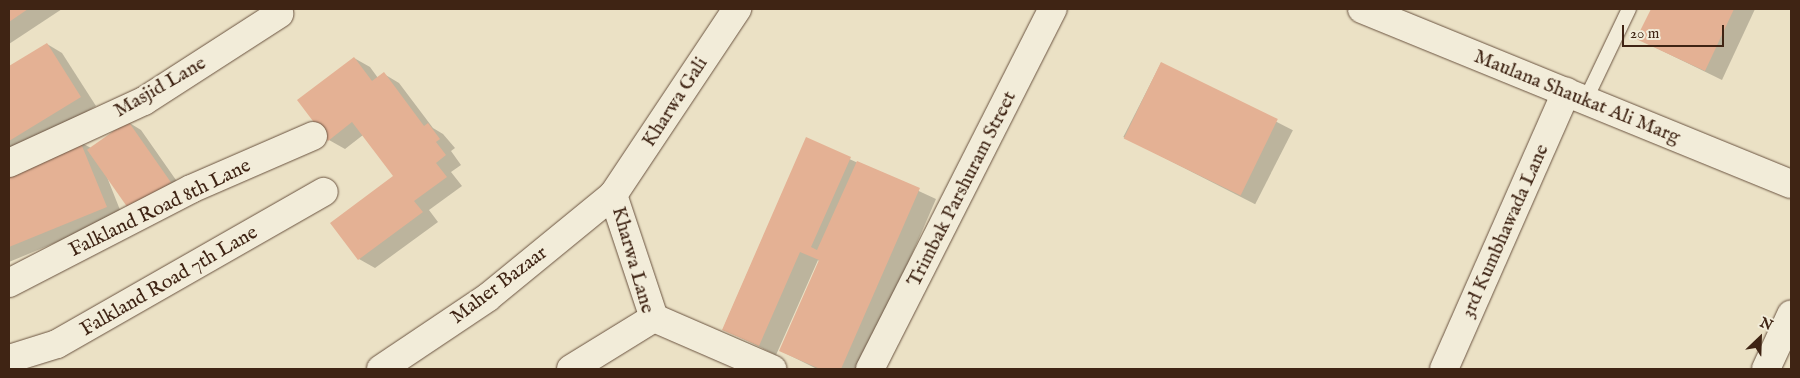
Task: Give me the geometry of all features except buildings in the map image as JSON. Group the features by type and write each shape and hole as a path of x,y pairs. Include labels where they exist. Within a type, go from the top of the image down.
{"street":[{"name":"Kharwa Gali","path":"613,195 737,9"},
{"name":"Trimbak Parshuram Street","path":"870,369 1053,9"},
{"name":"Maulana Shaukat Ali Marg","path":"1362,9 1791,184"},
{"name":"Masjid Lane","path":"9,163 144,101 279,14"},
{"name":"3rd Kumbhawada Lane","path":"1444,369 1576,96"},
{"name":"Falkland Road 8th Lane","path":"9,283 191,188 313,136"},
{"name":"Falkland Road 7th Lane","path":"9,359 57,344 324,192"},
{"name":"Kharwa Lane","path":"571,369 654,318 613,195"},
{"name":"Maher Bazaar","path":"381,369 487,298 613,195"},
{"path":"1766,369 1791,315"},
{"path":"654,318 772,369"}],"lane":[{"path":"1576,96 1629,9"}]}
